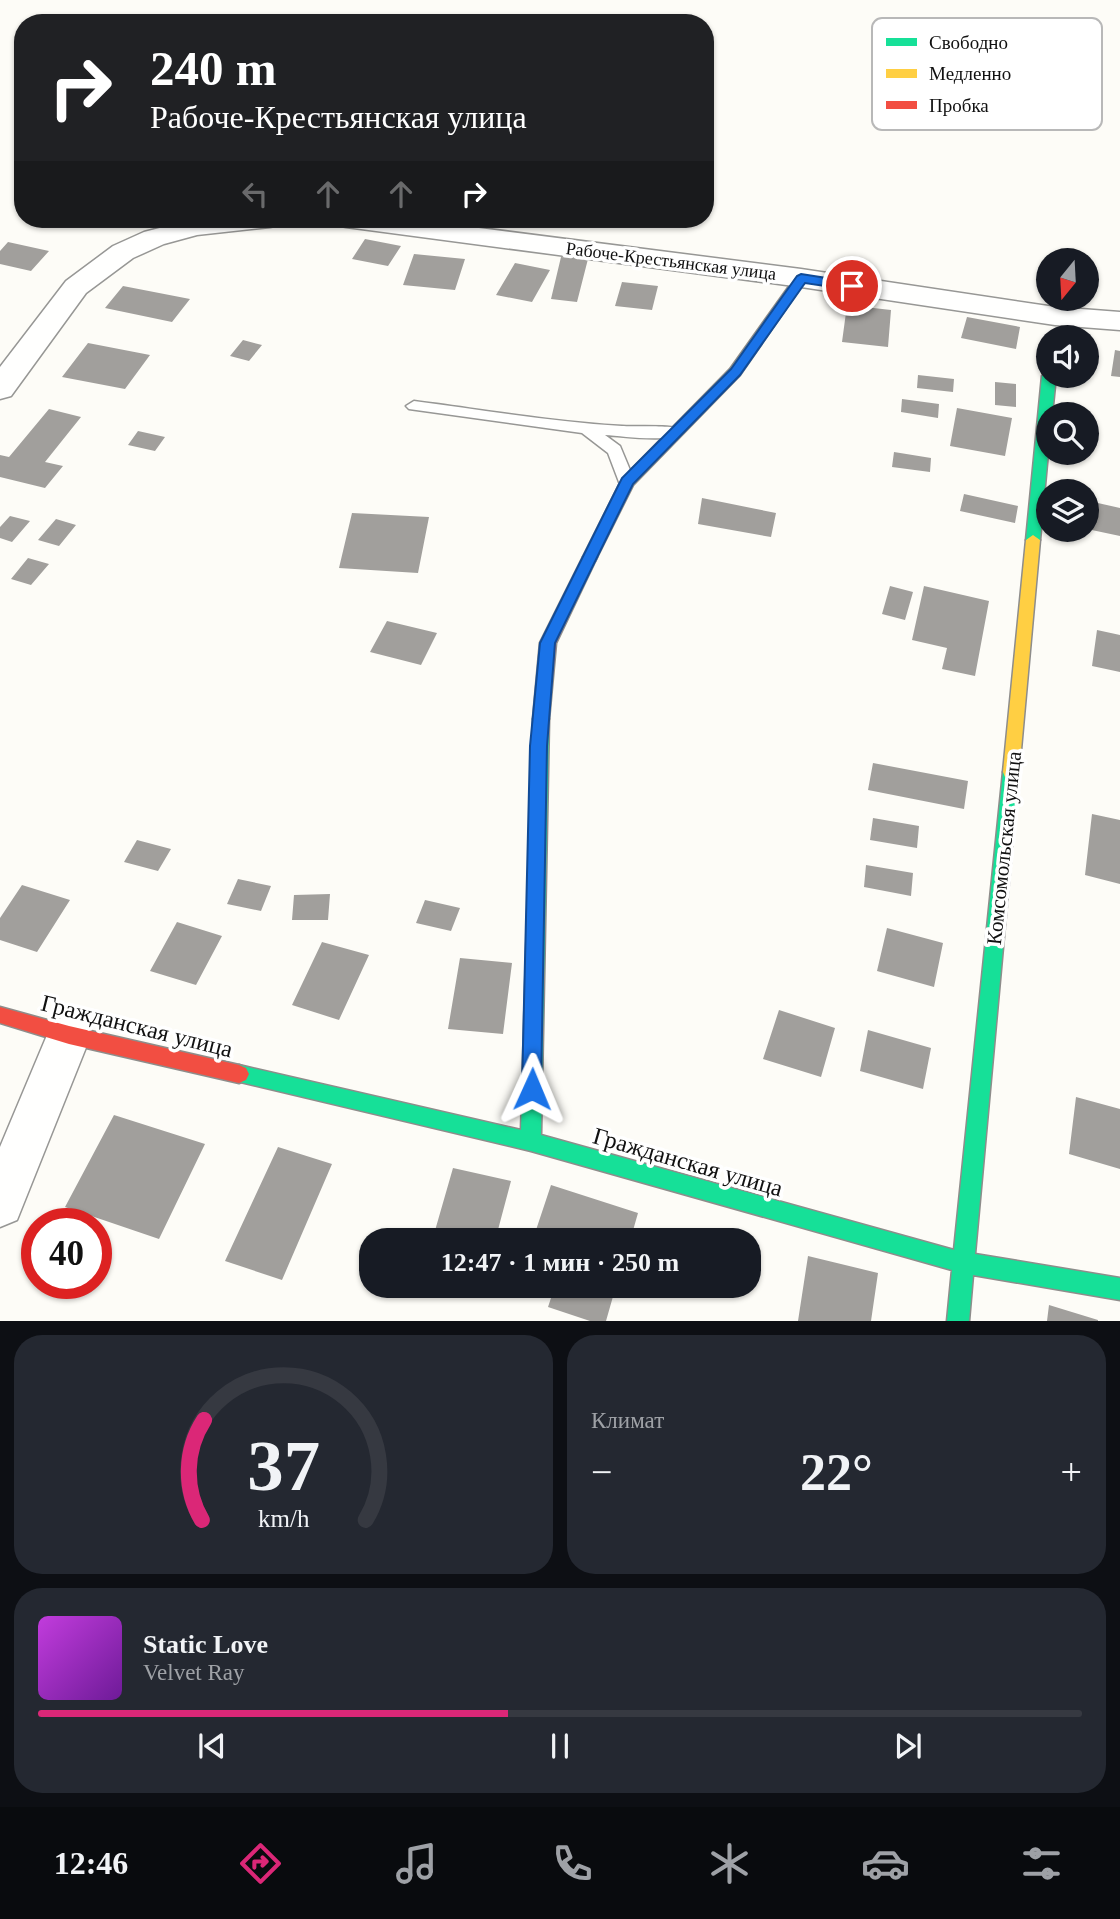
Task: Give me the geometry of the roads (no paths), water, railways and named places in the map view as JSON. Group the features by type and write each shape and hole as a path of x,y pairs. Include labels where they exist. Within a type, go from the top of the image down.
{"street":[{"path":"0,388 76,287 123,252 154,237 191,228"},
{"name":"Рабоче-Крестьянская улица","path":"415,228 801,278 1044,325"},
{"path":"531,1142 538,746 548,643 627,482 736,372 801,278"},
{"name":"Рабоче-Крестьянская улица","path":"1076,325 1120,321"},
{"name":"Комсомольская улица","path":"958,1321 1048,388"},
{"name":"Гражданская улица","path":"0,1015 69,1035 531,1142 964,1263 1120,1289"},
{"path":"0,1204 69,1035"}],"lane":[{"path":"414,406 586,429 650,433 677,431"},
{"path":"586,429 615,450 627,482"}]}
